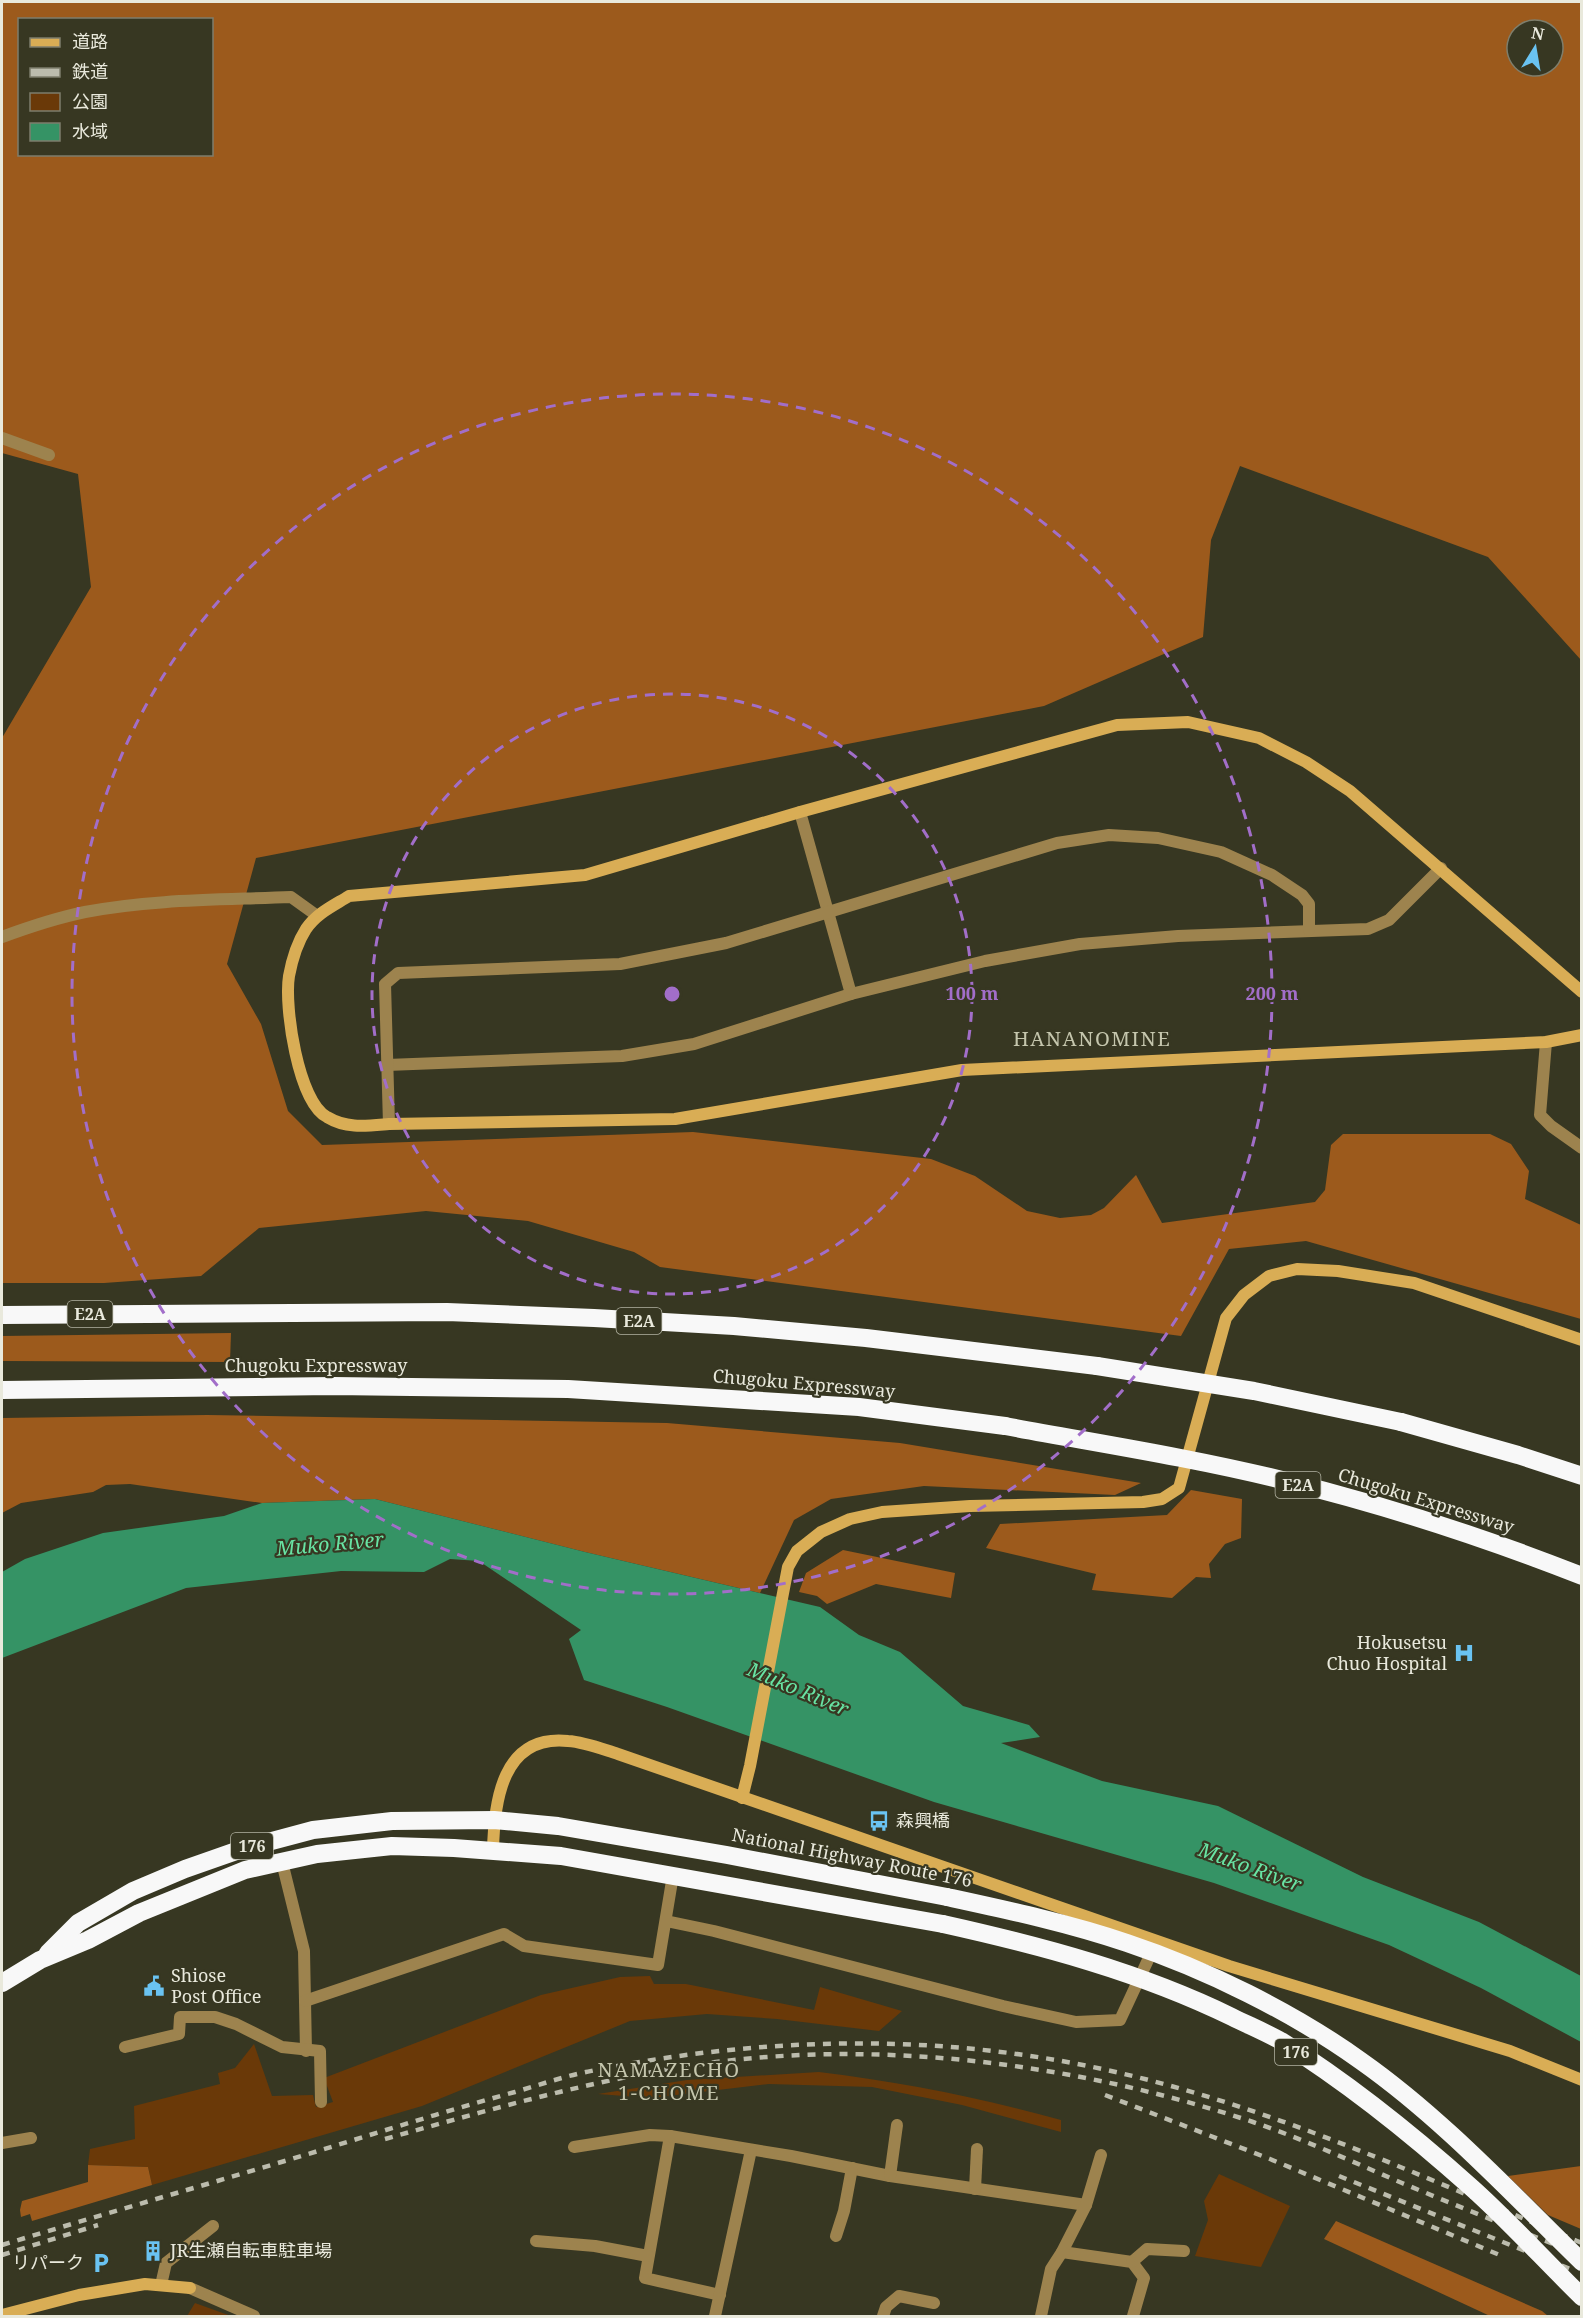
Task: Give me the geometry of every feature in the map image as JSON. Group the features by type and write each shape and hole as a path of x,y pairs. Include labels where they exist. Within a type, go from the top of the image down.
{"highway":[{"name":"E2A","path":"2,1315 447,1312 734,1326 855,1337 1097,1366 1254,1391 1401,1422 1518,1455 1581,1476"},
{"name":"Chugoku Expressway","path":"2,1390 333,1386 568,1389 859,1407 1005,1426 1278,1479 1405,1514 1524,1553 1581,1575"},
{"name":"National Highway Route 176","path":"40,1960 78,1923 133,1891 184,1869 242,1849 313,1830 392,1821 494,1820 558,1826 716,1853 947,1897 1035,1916 1127,1943 1207,1974 1293,2019 1361,2061 1423,2111 1481,2163 1581,2262"},
{"name":"National Highway Route 176","path":"2,1983 40,1960 88,1940 139,1913 245,1870 317,1854 392,1846 561,1856 943,1924 1028,1943 1117,1969 1196,1999 1280,2041 1406,2132 1473,2188 1581,2297"}],"street":[{"path":"2,438 49,455"},
{"path":"1581,992 1350,791 1306,762 1259,738 1188,722 1117,725 800,812 585,875 349,896 316,915 305,930 295,954 289,978 289,1014 298,1065 308,1094 325,1117 353,1127 389,1124 675,1119 962,1070 1546,1042 1581,1035"},
{"path":"800,812 851,994"},
{"path":"389,1124 385,984 398,973 620,964 726,943 1057,843 1109,835 1158,838 1221,852 1272,875 1302,895 1308,904 1309,930"},
{"path":"387,1065 622,1056 694,1044 851,994 986,961 1080,944 1178,936 1368,929 1389,920 1441,868"},
{"path":"2,937 46,921 85,912 129,906 291,897 316,915"},
{"path":"1546,1042 1540,1115 1581,1148"},
{"path":"742,1798 788,1567 797,1551 821,1532 850,1519 882,1512 970,1506 1143,1502 1162,1499 1179,1488 1226,1318 1244,1295 1269,1276 1297,1269 1338,1271 1414,1283 1581,1340"},
{"path":"493,1851 494,1820 501,1785 512,1765 524,1752 549,1741 568,1741 608,1751 1228,1966 1510,2051 1581,2080"},
{"path":"282,1862 304,1951 306,2051"},
{"path":"305,2001 504,1934 524,1946 658,1965 673,1875"},
{"path":"666,1921 714,1931 1003,2006 1076,2022 1120,2020 1157,1941"},
{"path":"125,2047 179,2034 180,2017 214,2017 236,2024 282,2047 320,2052 321,2102"},
{"path":"890,2176 897,2125"},
{"path":"574,2147 650,2135 670,2136 791,2156 890,2176 1086,2205"},
{"path":"670,2136 645,2278 720,2295"},
{"path":"2,2143 31,2138"},
{"path":"975,2189 977,2149"},
{"path":"715,2316 751,2150"},
{"path":"1041,2316 1051,2270 1086,2205 1101,2156"},
{"path":"836,2236 844,2211 852,2168"},
{"path":"161,2285 166,2263 213,2226"},
{"path":"536,2241 615,2249 648,2256"},
{"path":"1132,2262 1147,2249 1184,2251"},
{"path":"1062,2252 1132,2262 1144,2278 1133,2316"},
{"path":"2,2315 79,2295 145,2284 190,2288 254,2316"},
{"path":"883,2316 886,2307 899,2296 934,2303"}],"green space":[{"path":"650,1976 654,1984 686,1984 814,2010 820,1987 902,2011 879,2031 777,2019 707,2014 630,2021 422,2106 152,2185 148,2167 88,2165 90,2149 135,2139 134,2106 220,2084 218,2073 235,2068 254,2044 272,2096 313,2095 316,2107 333,2102 324,2078 541,1995 620,1977"},
{"path":"819,2072 911,2086 1031,2112 1061,2120 1061,2132 962,2105 872,2087 769,2084 651,2098 598,2094 687,2080"},
{"path":"1219,2174 1290,2206 1261,2267 1195,2256 1208,2220 1204,2201"},
{"path":"195,2303 231,2316 187,2316"}],"shaded area":[{"path":"2,2 1581,2 1581,660 1488,557 1240,466 1211,540 1203,637 1044,706 256,858 227,964 261,1024 288,1111 322,1145 693,1132 931,1159 975,1176 1027,1211 1060,1218 1091,1215 1104,1208 1136,1175 1162,1223 1315,1202 1325,1190 1331,1145 1343,1134 1490,1134 1511,1144 1529,1171 1525,1199 1581,1225 1581,1319 1306,1241 1229,1249 1181,1336 660,1267 634,1252 528,1221 426,1211 259,1228 201,1276 104,1283 2,1283 2,738 91,587 78,474 2,453"},
{"path":"231,1333 230,1362 2,1361 2,1336"},
{"path":"207,1415 667,1423 900,1443 1141,1483 1115,1495 924,1486 831,1499 794,1520 760,1593 375,1499 262,1503 130,1484 106,1485 93,1492 21,1503 2,1513 2,1418"},
{"path":"1191,1490 1242,1499 1241,1538 1225,1544 1209,1564 1211,1578 1196,1577 1172,1598 1092,1590 1096,1574 986,1548 1000,1524 1167,1515"},
{"path":"843,1550 955,1573 951,1598 876,1584 827,1604 817,1596 799,1592 806,1573"},
{"path":"88,2165 148,2167 152,2185 32,2221 30,2214 21,2217 22,2201 88,2182"},
{"path":"1581,2166 1581,2229 1548,2215 1508,2176"},
{"path":"1336,2221 1542,2311 1548,2316 1490,2316 1324,2239"}],"water":[{"name":"Muko River","path":"375,1499 585,1552 820,1607 859,1635 900,1652 963,1706 1029,1725 1040,1737 1001,1743 1102,1781 1218,1806 1363,1877 1479,1922 1581,1976 1581,2042 1481,1988 1389,1945 1214,1883 934,1802 667,1707 584,1680 569,1639 581,1630 479,1561 450,1559 424,1572 341,1571 186,1588 2,1658 2,1572 25,1559 103,1533 224,1516 262,1503"}],"railway":[{"path":"2,2245 577,2074 650,2060 714,2052 779,2046 844,2044 909,2044 974,2049 1038,2057 1164,2084 1226,2102 1346,2145 1582,2243"},
{"path":"385,2139 573,2089 688,2066 758,2058 829,2054 901,2055 973,2061 1116,2084 1185,2101 1253,2122 1582,2255"},
{"path":"1105,2095 1270,2159 1502,2256"},
{"path":"1339,2176 1570,2269"},
{"path":"2,2255 98,2225"}],"place":[{"name":"Hokusetsu Chuo Hospital","path":"1464,1653"},
{"name":"森興橋","path":"879,1821"},
{"name":"Shiose Post Office","path":"154,1986"},
{"name":"JR生瀬自転車駐車場","path":"153,2251"},
{"name":"リパーク","path":"101,2263"}],"district":[{"name":"HANANOMINE","path":"1092,1039"},
{"name":"NAMAZECHO 1-CHOME","path":"669,2082"}]}
